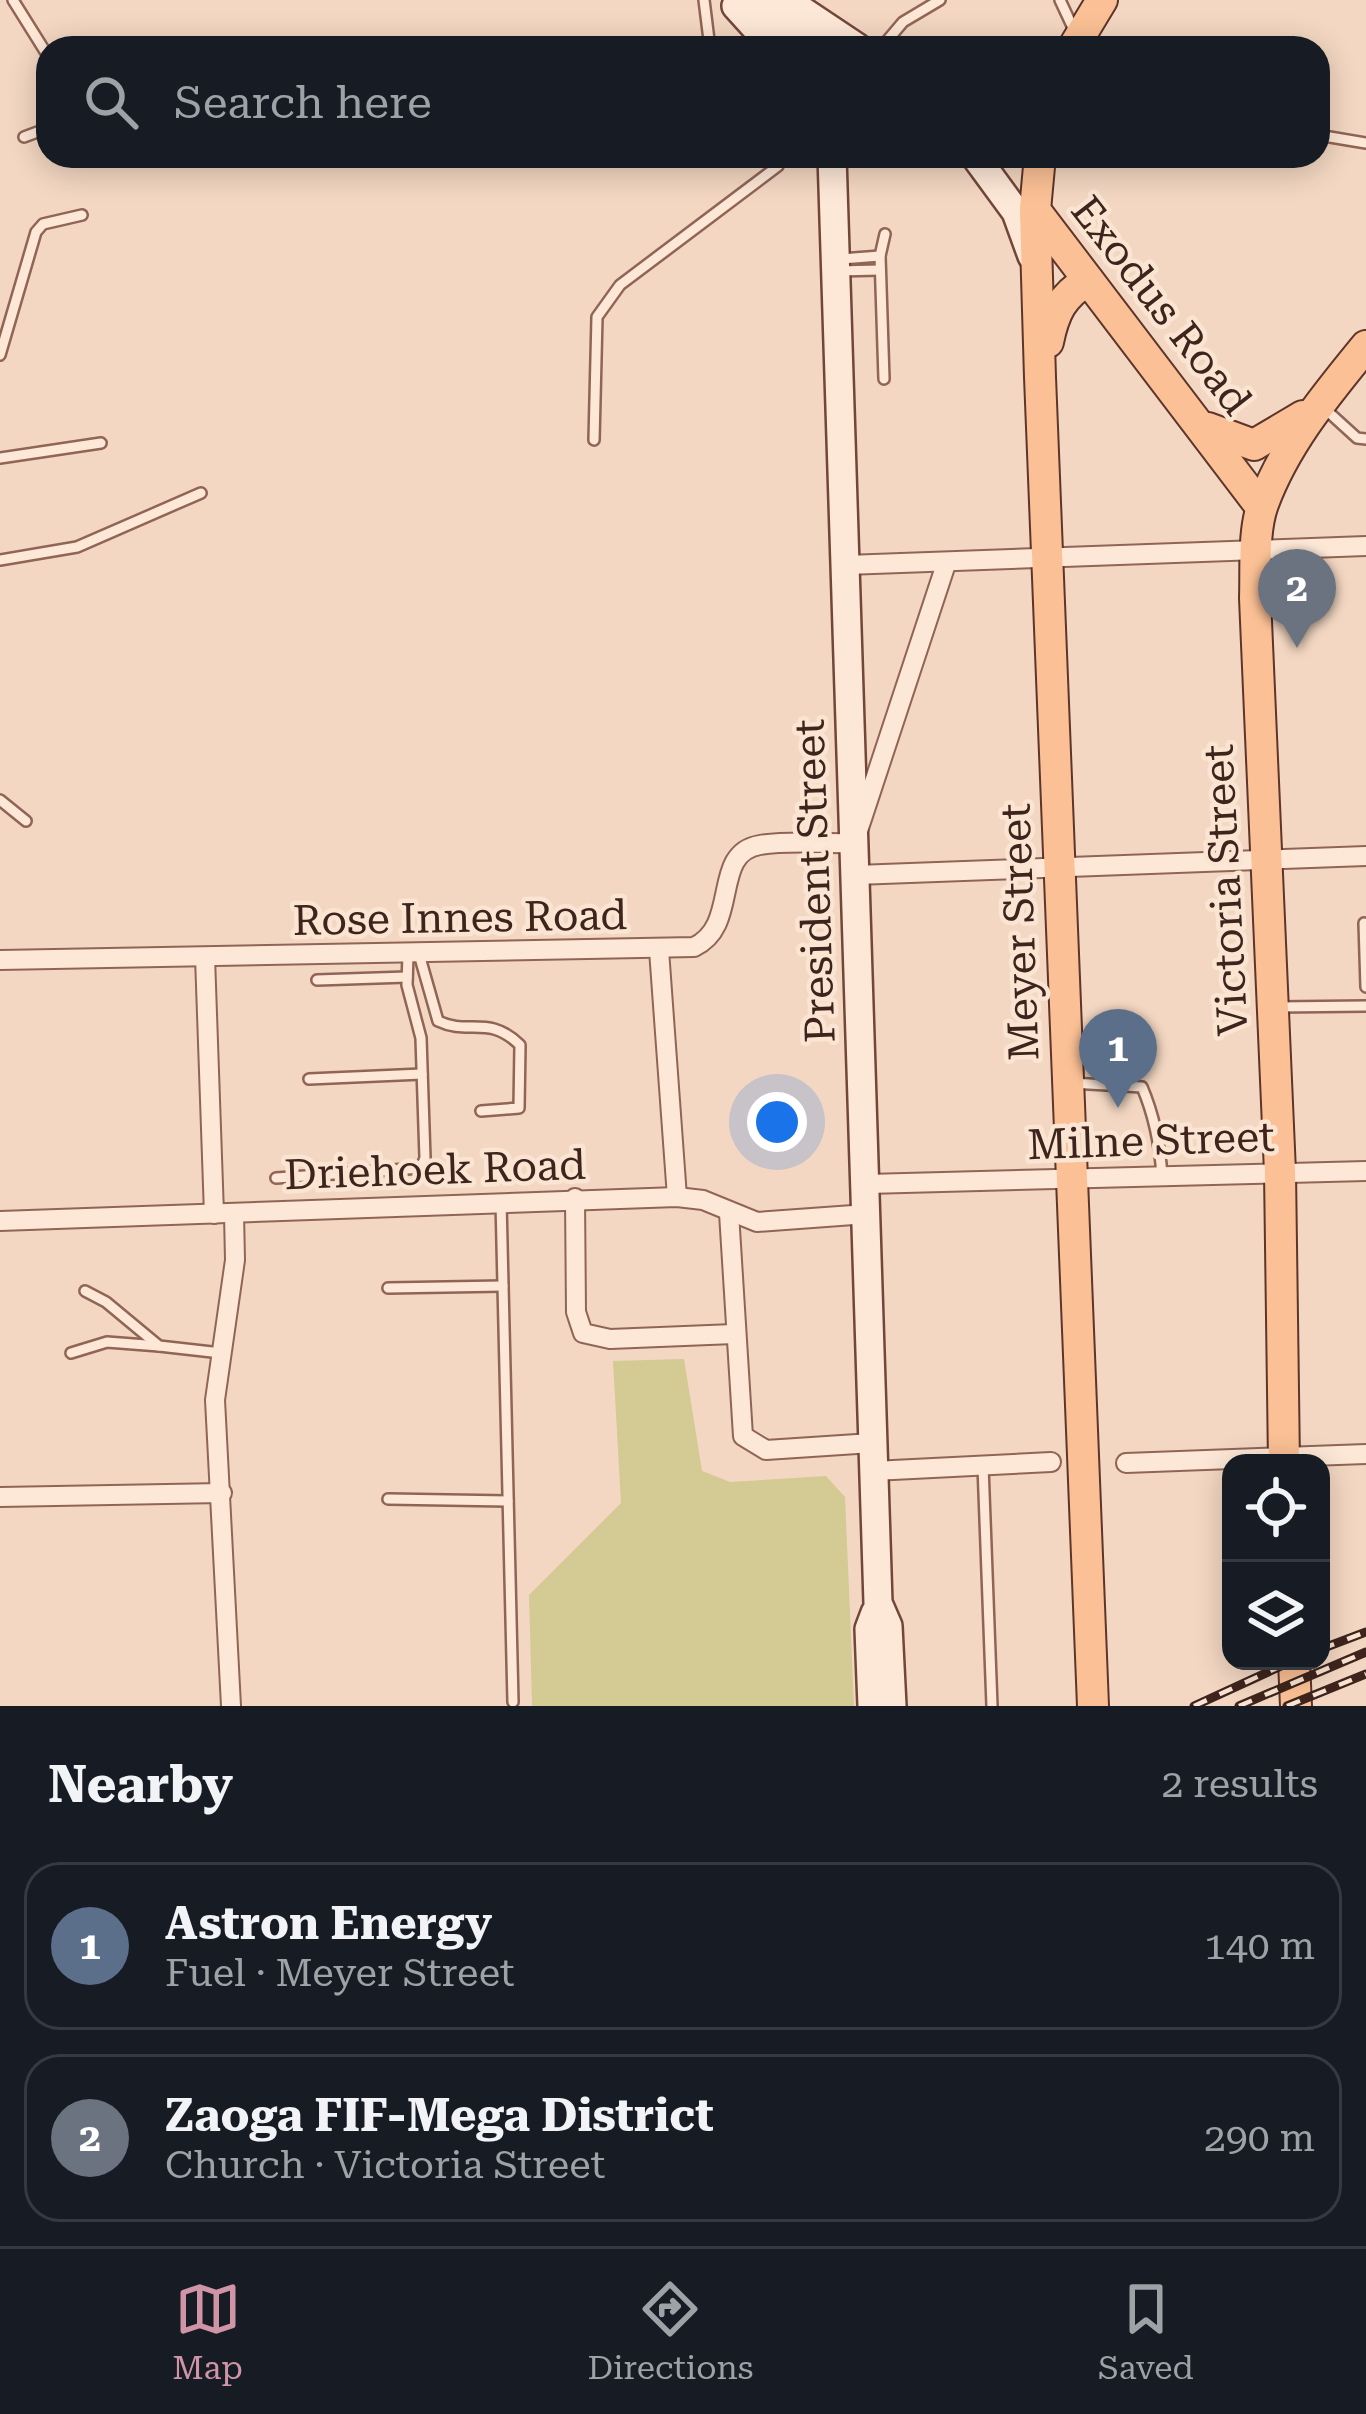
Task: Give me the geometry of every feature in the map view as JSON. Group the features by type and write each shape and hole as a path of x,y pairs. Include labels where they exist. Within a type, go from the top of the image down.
{"main road":[{"path":"1080,36 1102,0"},
{"name":"Meyer Street","path":"1039,168 1035,210 1040,377 1093,1706"},
{"name":"Exodus Road","path":"1035,210 1262,507"},
{"path":"1040,377 1058,308 1067,293 1088,280"},
{"name":"Victoria Street","path":"1284,1454 1280,1172 1257,552 1262,507 1317,407 1366,346"},
{"path":"1203,425 1254,445 1317,407"},
{"path":"1294,1670 1296,1706"}],"street":[{"path":"732,0 764,36"},
{"path":"748,0 802,36"},
{"path":"786,0 839,36"},
{"name":"President Street","path":"830,168 867,1184 878,1603 869,1629 872,1706"},
{"path":"983,168 1016,212 1037,271"},
{"name":"Exodus Road","path":"1003,168 1035,210"},
{"path":"845,565 1048,562 1366,546"},
{"path":"854,843 946,564"},
{"name":"Rose Innes Road","path":"0,960 694,947 710,939 720,925 729,873 739,855 756,845 854,843"},
{"path":"856,875 1366,856"},
{"path":"659,950 677,1197"},
{"path":"206,957 224,1214 235,1260 215,1400 231,1706"},
{"name":"Milne Street","path":"867,1184 1366,1171"},
{"name":"Driehoek Road","path":"0,1221 677,1197 703,1200 757,1222 867,1214"},
{"path":"575,1198 576,1312 583,1333 610,1339 734,1334"},
{"path":"729,1214 734,1334 742,1428 748,1442 766,1450 983,1466 1052,1462"},
{"path":"1330,1457 1366,1454"},
{"path":"1126,1463 1222,1461"},
{"path":"0,1497 222,1493"},
{"name":"President Street","path":"878,1603 888,1626 892,1706"}],"lane":[{"path":"14,0 36,36"},
{"path":"704,0 708,36"},
{"path":"891,36 903,22 940,0"},
{"path":"1060,0 1072,36"},
{"path":"24,137 36,132"},
{"path":"1330,137 1366,143"},
{"path":"594,440 601,306 609,294 775,168"},
{"path":"0,355 36,232 43,224 82,215"},
{"path":"884,379 880,256 886,235"},
{"path":"835,265 880,256"},
{"path":"835,265 880,270"},
{"path":"1317,407 1357,439 1366,439"},
{"path":"0,458 101,443"},
{"path":"0,560 76,547 201,493"},
{"path":"0,800 26,821"},
{"path":"1364,923 1366,987"},
{"path":"276,1178 415,1172 425,1159 420,1028 407,976 414,954"},
{"path":"414,954 438,1021 446,1026 491,1025 520,1045 519,1108 481,1112"},
{"path":"317,980 407,976"},
{"path":"1272,1007 1366,1006"},
{"path":"309,1079 422,1074"},
{"path":"1066,1083 1142,1087 1149,1123 1159,1135 1162,1176"},
{"path":"501,1202 513,1702"},
{"path":"388,1288 503,1286"},
{"path":"85,1291 159,1346"},
{"path":"71,1353 107,1342 221,1353"},
{"path":"983,1466 992,1706"},
{"path":"388,1498 508,1501"}],"shaded area":[{"path":"684,1359 702,1471 730,1482 826,1476 845,1497 854,1706 532,1706 529,1595 621,1503 613,1361"}],"railway":[{"path":"1330,1646 1366,1632"},
{"path":"1239,1706 1366,1652"},
{"path":"1194,1706 1272,1670"},
{"path":"1287,1706 1366,1674"}],"place":[{"name":"Zaoga FIF-Mega District","path":"1297,648"},
{"name":"Astron Energy","path":"1118,1108"}]}
